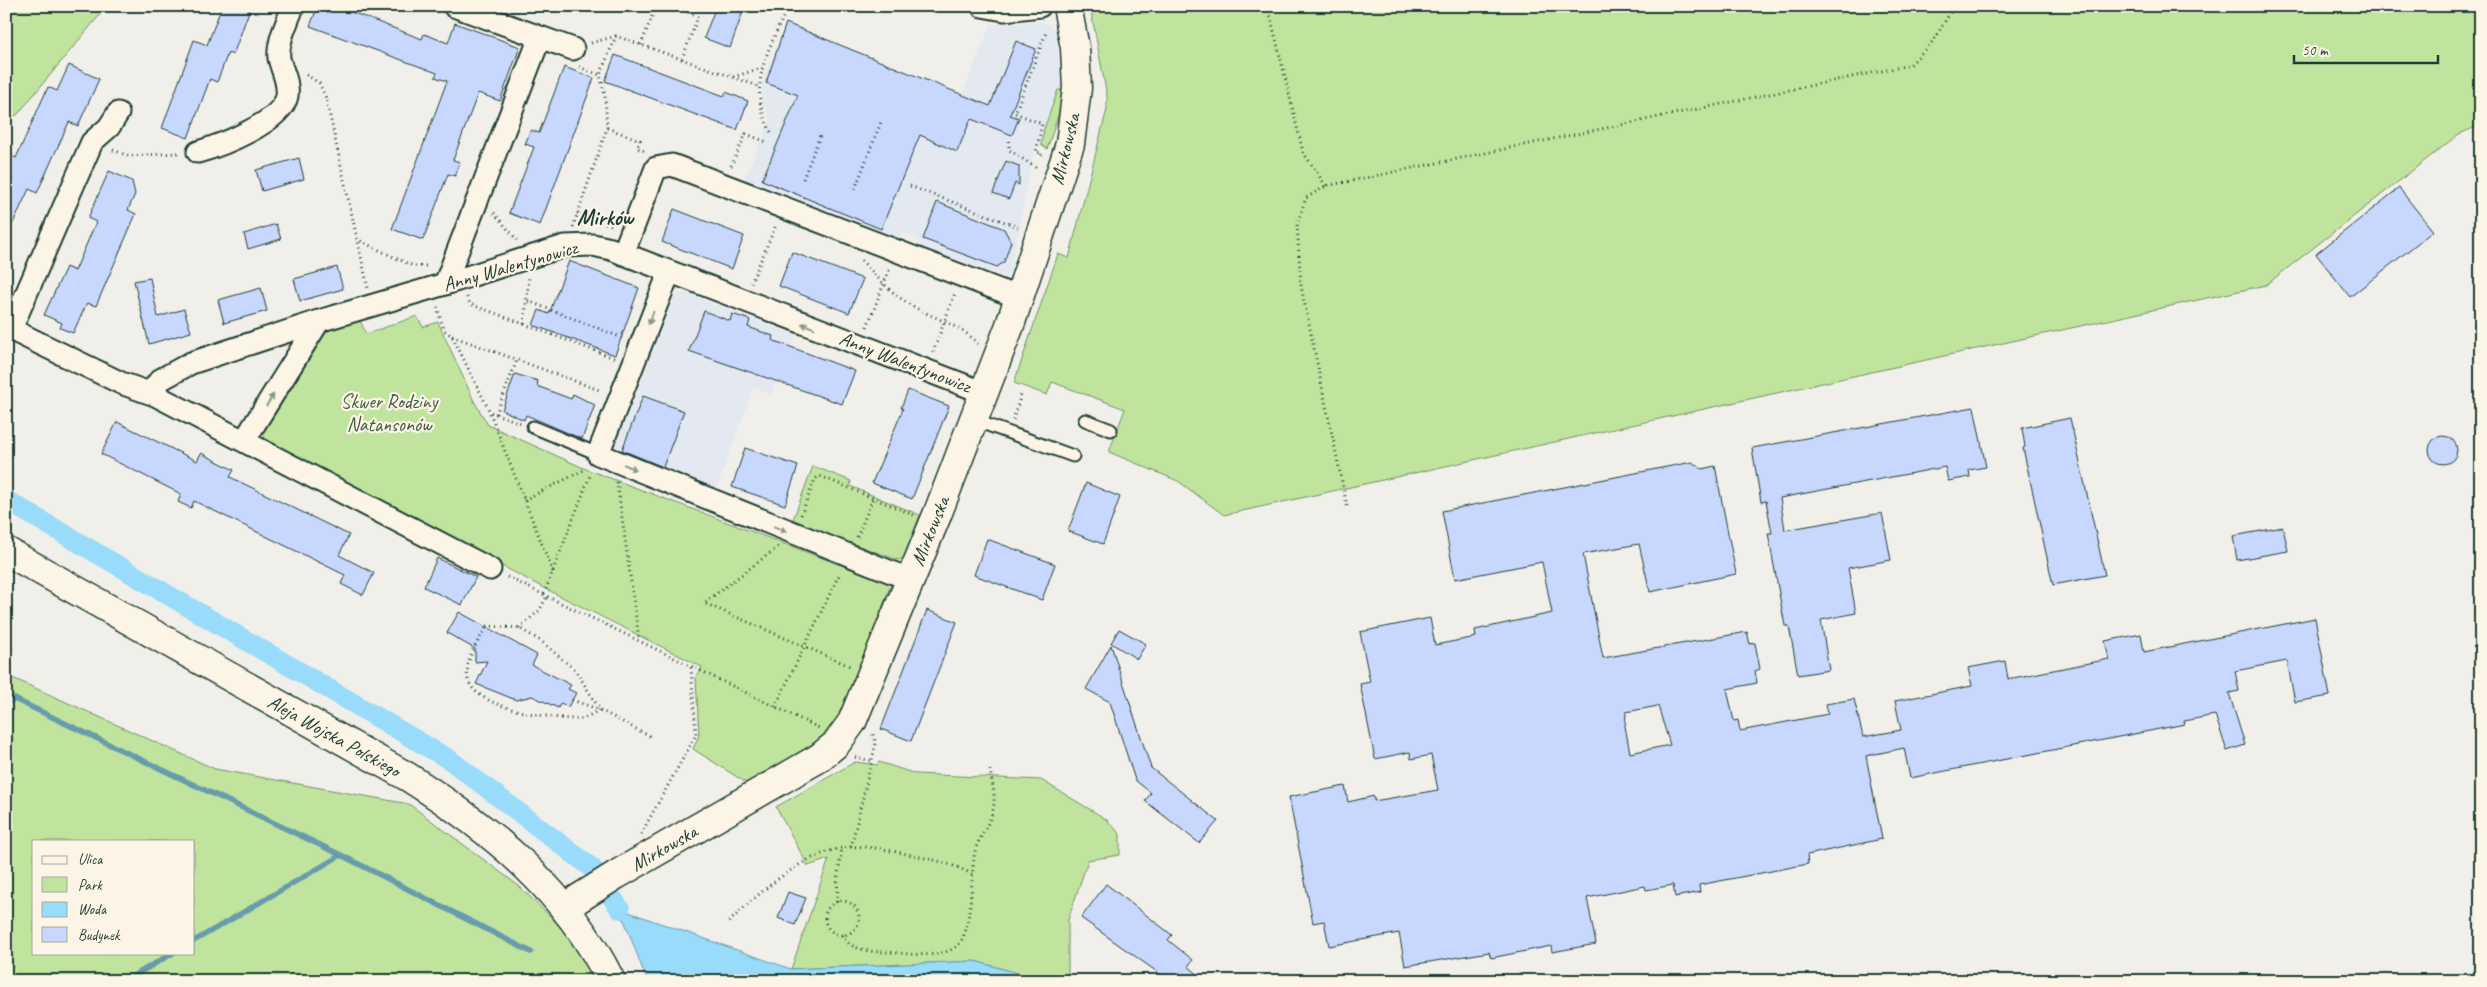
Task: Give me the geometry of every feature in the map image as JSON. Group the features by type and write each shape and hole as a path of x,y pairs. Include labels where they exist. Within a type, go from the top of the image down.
{"street":[{"path":"198,152 222,145 276,115 285,103 287,80 279,58 280,42 293,6"},
{"path":"454,6 573,49"},
{"path":"982,6 1004,10 1052,12"},
{"name":"Mirkowska","path":"565,907 810,764 828,751 847,747 857,714 974,420 1020,298 1070,144 1074,125 1077,67 1052,12"},
{"path":"448,282 479,195 540,37"},
{"path":"118,113 109,127 92,142 9,328 121,383 150,393 490,569"},
{"path":"625,249 656,168 668,164 1020,298"},
{"name":"Anny Walentynowicz","path":"150,393 160,380 191,362 318,321 565,246 593,245 625,249 669,273 984,393"},
{"path":"669,273 606,457 795,535 911,580"},
{"path":"244,441 318,321"},
{"name":"Aleja Wojska Polskiego","path":"6,551 408,777 438,796 522,862 565,907 592,946 611,981"}],"lane":[{"path":"974,420 1073,456"},
{"path":"1085,420 1111,430"},
{"path":"533,427 606,457"}],"path":[{"path":"641,44 656,6"},
{"path":"672,6 684,8 698,17 682,59"},
{"path":"771,132 762,117 758,86 762,68 788,6"},
{"path":"1268,6 1303,152 1326,186"},
{"path":"1347,506 1301,286 1297,224 1306,198 1326,186 1910,65 1934,40 1954,6"},
{"path":"1035,177 1042,153 1036,152 1042,124 1015,113 1052,12"},
{"path":"570,235 607,128 605,95 600,75 616,36"},
{"path":"573,49 616,36 758,86"},
{"path":"279,58 319,83 326,98 372,306"},
{"path":"732,77 762,68"},
{"path":"855,189 881,122"},
{"path":"803,179 821,132"},
{"path":"1009,141 1009,150 1038,168"},
{"path":"92,142 129,156 198,152"},
{"path":"910,186 1023,229"},
{"path":"479,195 523,248"},
{"path":"577,213 623,230 615,240 625,249"},
{"path":"748,291 777,223 769,220"},
{"path":"356,238 448,282 470,304 615,359"},
{"path":"863,336 896,251"},
{"path":"859,258 884,284 908,303 963,331 979,346"},
{"path":"524,324 528,301 529,269"},
{"path":"932,354 962,276"},
{"path":"448,282 444,330 452,336 605,392"},
{"path":"528,301 624,338"},
{"path":"452,336 490,412 553,572"},
{"path":"496,414 517,360"},
{"path":"1013,420 1021,394"},
{"path":"490,412 533,427"},
{"path":"606,457 639,640"},
{"path":"519,628 540,610 594,465 524,500"},
{"path":"854,668 704,603 795,535 815,479 820,476 922,518"},
{"path":"775,707 806,646 873,498"},
{"path":"490,569 775,707 872,761"},
{"path":"487,626 519,628 541,641 576,671 600,710 581,719 527,714 485,700 468,680 468,660 487,626"},
{"path":"639,837 696,735 691,667"},
{"path":"572,700 600,710 653,738"},
{"path":"851,847 876,743 870,726"},
{"path":"842,935 854,931 860,917 852,904 846,901 837,902 827,909 825,919 830,930 842,935 848,944 873,951 930,954 952,950 959,944 965,933 977,842 991,816 994,805 990,770"},
{"path":"837,902 838,874 842,848"},
{"path":"729,922 781,877 806,862 842,848 886,850 937,860 972,874"}],"shaded area":[{"path":"1043,22 1055,29 1063,90 1058,90 1044,129 1041,145 1035,145 1010,274 1005,277 921,247 917,238 902,232 898,245 742,183 770,121 763,103 762,82 786,23 962,95 991,24"},
{"path":"683,292 796,335 771,395 754,387 715,493 616,455 615,448 674,298"}],"green space":[{"path":"6,6 107,6 17,115 13,116 6,131"},
{"path":"1090,6 2481,6 2481,125 2459,134 2266,285 1224,515 1178,481 1109,452 1125,409 1052,382 1047,395 1014,383 1058,254 1069,258 1107,109 1107,96"},
{"path":"1058,90 1063,90 1059,113 1047,149 1041,145 1044,129"},
{"name":"Skwer Rodziny Natansonów","path":"417,316 423,327 438,322 474,401 488,425 586,469 891,584 853,686 833,728 822,738 748,784 693,749 699,735 696,678 702,667 540,586 266,441 260,426 321,332 359,318 366,334"},
{"path":"813,466 851,481 850,486 920,515 904,558 898,560 792,522"},
{"path":"6,675 215,769 409,804 519,886 573,939 595,981 6,981"},
{"path":"855,762 877,765 879,762 916,774 1041,780 1106,819 1120,834 1120,855 1088,860 1068,920 1068,981 1045,981 975,961 791,969 829,859 808,866 776,807"}],"water":[{"path":"620,909 791,969 975,961 1045,981 647,981"}],"building":[{"path":"222,6 251,6 233,55 228,53 217,82 210,79 188,138 162,128 194,40 207,45"},
{"path":"318,6 336,6 422,39 424,34 448,43 455,23 520,47 500,101 478,93 453,160 460,162 455,176 448,174 423,240 392,229 447,81 435,77 437,73 310,26"},
{"path":"716,6 745,6 730,48 704,38"},
{"path":"786,23 990,106 1016,41 1036,49 1010,115 1019,118 1012,135 971,119 957,152 920,135 881,229 762,180 798,95 766,83"},
{"path":"615,55 724,96 726,92 748,101 737,130 605,81"},
{"path":"69,65 99,79 78,126 69,122 37,193 29,189 6,238 6,153 16,158 48,87 57,91"},
{"path":"564,67 594,78 540,225 509,213 534,147 525,144 531,130 539,133"},
{"path":"299,158 304,179 262,191 256,170"},
{"path":"1006,161 1019,166 1019,185 1015,183 1009,199 993,193"},
{"path":"109,171 132,181 135,194 128,210 136,214 96,306 87,303 73,333 60,328 62,323 44,315 66,267 75,271 96,222 88,218"},
{"path":"2399,188 2433,231 2350,297 2316,254"},
{"path":"937,202 1004,229 1011,242 1004,262 997,267 923,239"},
{"path":"674,209 744,236 732,269 662,242"},
{"path":"276,224 281,239 248,249 244,234"},
{"path":"792,252 863,279 849,313 779,286"},
{"path":"569,261 639,288 615,355 533,325 539,310 549,314"},
{"path":"337,267 343,289 300,301 294,279"},
{"path":"150,278 158,317 184,309 191,332 149,344 134,281"},
{"path":"261,288 267,311 224,323 218,300"},
{"path":"704,311 730,321 732,314 750,320 748,327 773,336 772,340 855,371 842,404 689,351"},
{"path":"515,374 538,381 537,386 571,399 573,394 595,405 582,439 526,415 524,420 502,410"},
{"path":"908,390 949,406 912,499 872,483 903,409 901,408"},
{"path":"643,396 684,411 663,467 622,450"},
{"path":"1974,407 1986,467 1969,470 1970,477 1948,481 1945,467 1780,498 1785,530 1882,513 1891,560 1848,568 1856,613 1821,620 1829,670 1798,675 1789,626 1785,626 1768,533 1772,533 1766,501 1761,502 1752,448"},
{"path":"2070,418 2105,575 2053,585 2023,448 2025,447 2022,428"},
{"path":"117,422 197,461 201,453 234,470 230,477 349,535 339,555 374,573 363,595 341,584 345,575 194,501 191,508 178,502 181,494 101,454"},
{"path":"2443,436 2453,440 2457,450 2453,460 2443,464 2433,460 2429,450 2433,440"},
{"path":"745,448 798,466 785,505 732,487"},
{"path":"1692,462 1702,469 1715,466 1736,574 1650,592 1639,544 1583,554 1603,658 1747,632 1750,644 1755,643 1760,669 1755,671 1757,683 1727,689 1734,721 1738,720 1740,731 1828,714 1826,704 1854,699 1863,737 1901,730 1895,701 1972,686 1968,668 2005,661 2008,679 2109,659 2105,641 2141,634 2144,652 2315,618 2330,696 2295,702 2287,661 2235,671 2239,691 2229,693 2245,745 2227,751 2215,715 2184,721 2185,724 1910,778 1904,748 1866,756 1882,839 1807,855 1808,864 1699,885 1700,892 1675,897 1673,885 1646,890 1645,886 1587,898 1596,944 1552,952 1551,946 1491,958 1489,952 1405,966 1399,933 1329,946 1324,921 1313,923 1289,797 1345,786 1348,802 1374,796 1374,801 1438,790 1431,755 1411,759 1410,752 1375,759 1360,684 1370,682 1360,632 1430,618 1435,645 1476,637 1475,630 1552,613 1542,562 1455,579 1442,511","holes":["1658,706 1670,745 1630,753 1625,726 1626,712"]},
{"path":"1086,483 1120,497 1103,544 1068,531"},
{"path":"2283,527 2288,551 2237,560 2233,536"},
{"path":"987,539 1055,564 1042,600 974,575"},
{"path":"437,558 476,577 462,605 424,587"},
{"path":"927,610 957,622 911,741 881,729"},
{"path":"459,612 537,655 532,665 571,685 568,689 576,693 568,707 561,703 558,708 532,696 516,700 476,684 487,661 475,662 475,649 447,633"},
{"path":"1119,629 1146,644 1137,659 1111,643"},
{"path":"1111,645 1151,768 1218,821 1199,843 1145,801 1151,793 1135,780 1110,702 1086,689"},
{"path":"1106,884 1172,935 1168,940 1193,960 1188,966 1206,981 1170,981 1081,918"},
{"path":"788,892 806,898 795,925 778,918"}],"waterway":[{"path":"6,500 450,760 592,868 620,909"},
{"path":"6,695 341,855 531,952"},
{"path":"6,704 15,699"},
{"path":"195,940 341,855"},
{"path":"125,981 171,954"}],"district":[{"name":"Mirków","path":"605,218"}]}
